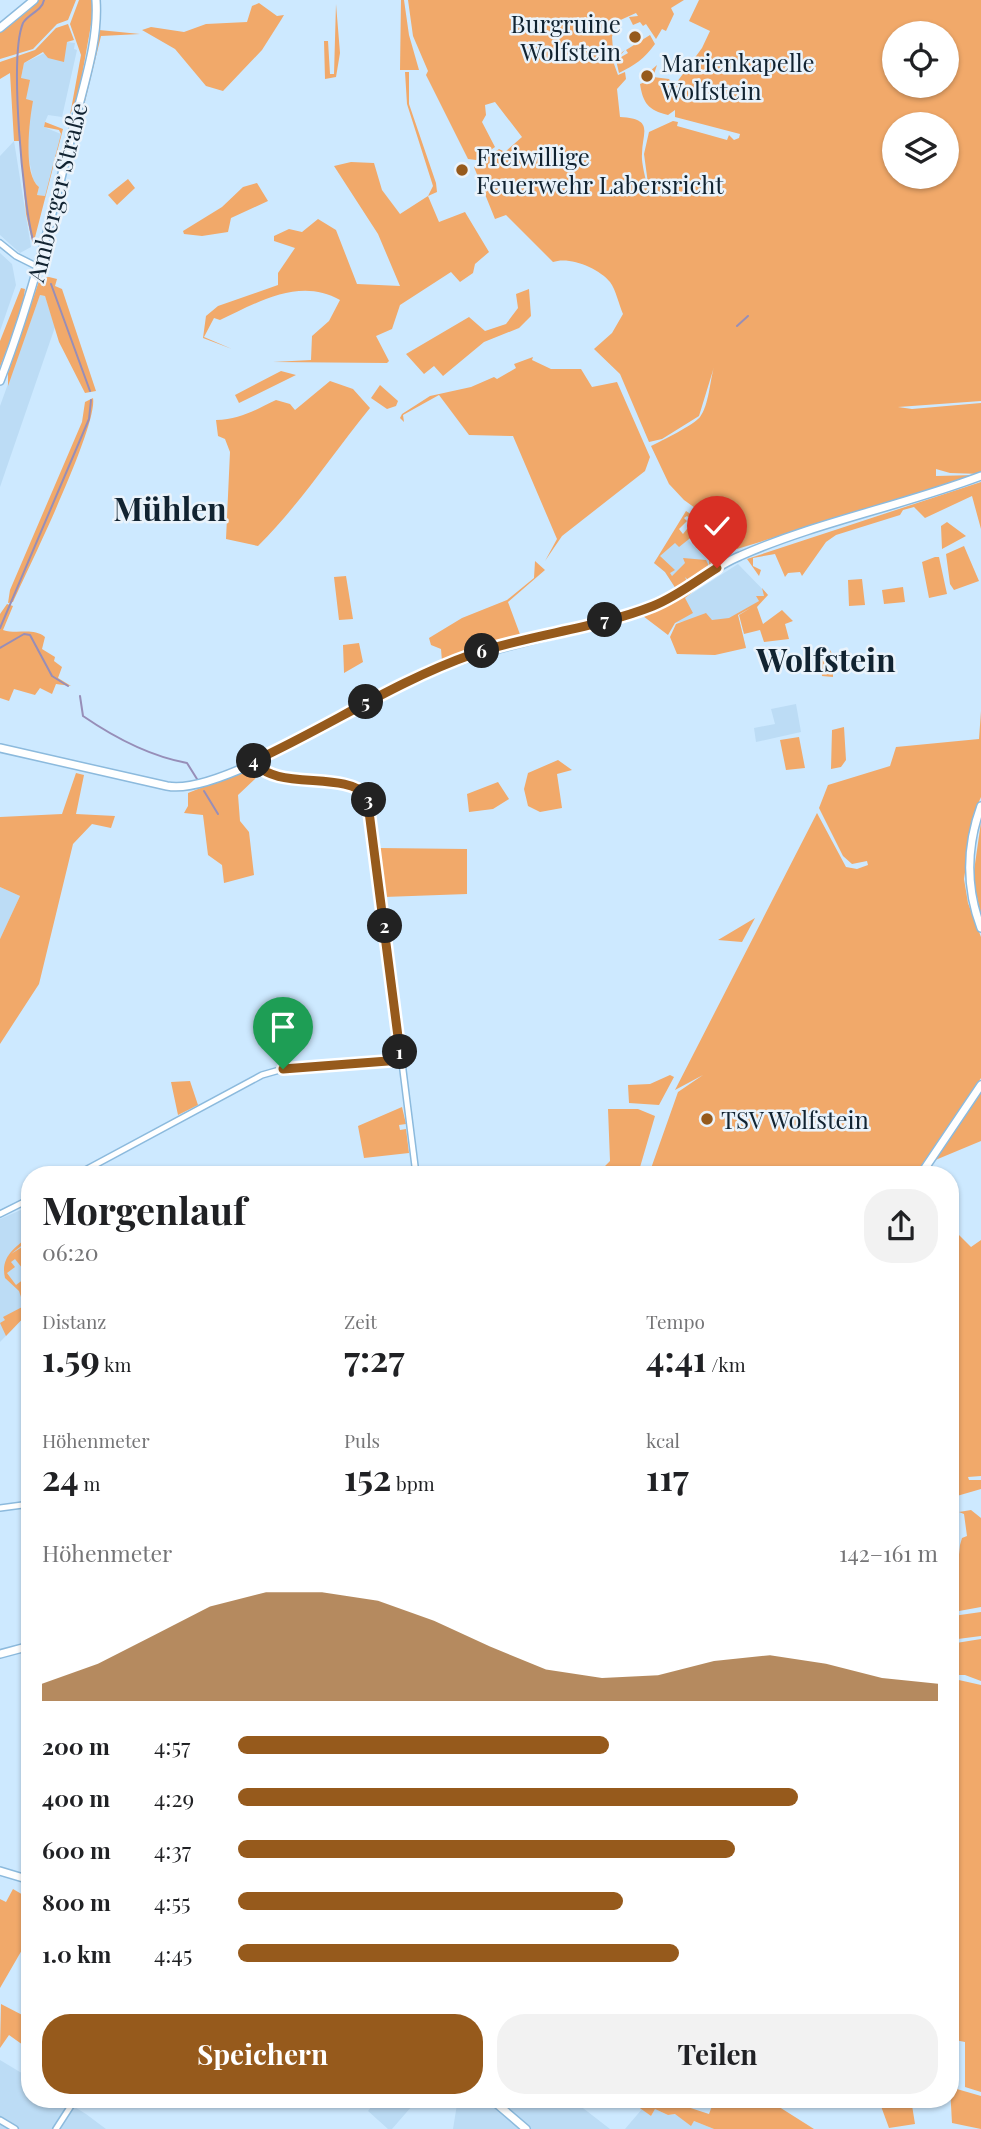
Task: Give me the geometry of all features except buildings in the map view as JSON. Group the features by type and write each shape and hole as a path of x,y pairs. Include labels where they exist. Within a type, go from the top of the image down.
{"main road":[{"path":"0,28 29,0"},
{"path":"0,28 34,0"},
{"name":"Amberger Straße","path":"0,381 38,267 82,92 96,0"},
{"path":"0,748 183,788 198,785 316,732 394,687 446,664 488,649 648,608 741,555 981,476"},
{"path":"981,806 971,845 969,871 970,895 981,928"},
{"path":"926,1166 981,1085"},
{"path":"0,1654 21,1648"},
{"path":"0,1871 21,1877"},
{"path":"502,2108 526,2129"}],"street":[{"path":"0,243 16,256 38,267"},
{"path":"254,761 262,769 294,778 356,786 367,796 415,1166"},
{"path":"93,1166 262,1074 283,1069 401,1060"},
{"path":"2,1213 21,1204"},
{"path":"0,1508 21,1505"},
{"path":"56,2129 70,2108"},
{"path":"0,2120 15,2129"}],"shaded area":[{"path":"37,0 76,0 68,20 57,24 33,49 0,59 0,31"},
{"path":"79,0 93,0 94,8 79,92 70,115 81,55 70,24"},
{"path":"401,0 404,0 409,35 419,70 400,70"},
{"path":"408,0 684,0 671,8 674,14 666,31 662,29 656,39 646,24 643,26 640,22 633,25 629,17 638,16 636,13 616,22 612,37 613,50 609,55 612,60 625,50 614,64 618,75 625,72 626,79 617,89 620,117 638,121 644,128 642,158 649,191 644,154 649,132 673,121 678,122 677,126 727,140 729,135 734,140 739,138 740,134 675,117 675,110 668,115 656,111 648,105 643,96 640,84 645,82 641,79 657,65 653,77 669,79 674,86 702,48 710,31 689,21 699,0 981,0 981,401 898,407 912,409 981,403 981,474 950,473 936,469 936,476 976,475 737,549 723,528 684,500 669,484 651,446 700,417 714,367 699,416 662,439 649,442 620,374 594,349 612,333 623,314 612,285 599,272 583,264 553,262 506,215 495,219 474,167 499,149 505,152 522,137 495,102 485,105 486,115 482,122 495,147 476,160 468,159 426,75 428,71 413,36"},
{"path":"259,3 277,16 284,15 262,50 223,91 206,86 175,49 142,30 151,27 184,32 206,24 247,22 252,6"},
{"path":"336,4 340,53 336,77 325,79 324,41 328,41 330,74 334,74"},
{"path":"68,24 74,40 67,42 64,62 48,58 43,52 24,63 21,78 30,80 26,99 33,101 29,158 30,170 39,187 37,195 45,196 61,134 59,130 44,127 45,122 63,129 33,245 26,214 20,141 14,141 10,73 0,79 0,62 35,50 56,28"},
{"path":"99,30 140,34 101,36 79,126"},
{"path":"650,35 655,44 651,49 639,61 619,73 616,60 628,53 626,50"},
{"path":"67,42 75,43 74,49 77,50 62,117 48,115 44,127 61,134 45,196 37,195 39,187 33,180 28,154 28,111 21,78 24,63"},
{"path":"405,72 409,72 409,104 436,183 437,192 428,196 433,186 407,104"},
{"path":"14,141 31,247 20,253 0,235 0,156"},
{"path":"351,162 374,163 382,190 400,214 428,196 439,222 465,212 489,252 475,264 473,273 460,282 451,272 400,305 392,329 376,336 389,361 387,363 273,362 311,360 312,336 329,321 340,300 310,291 279,295 220,320 214,318 204,337 232,349 203,338 206,316 218,306 278,285 278,273 295,248 274,241 274,236 289,229 302,232 318,219 336,230 357,284 400,286 378,234 334,166"},
{"path":"128,179 135,188 117,205 108,195"},
{"path":"257,183 268,201 231,218 228,232 202,236 184,234 183,231 222,207 243,187"},
{"path":"0,253 12,264 16,285 0,331"},
{"path":"40,278 57,279 55,286 62,289 96,391 85,393 59,342 45,296 40,295 8,386 8,373"},
{"path":"21,288 25,289 22,310 0,367 0,341"},
{"path":"529,289 531,316 519,328 484,342 443,376 434,366 424,374 406,354 469,317 485,331 506,324 518,308 516,294"},
{"path":"40,295 45,296 55,327 0,487 0,406"},
{"path":"533,357 532,360 551,369 581,369 592,387 617,382 650,457 645,471 562,536 545,561 557,539 513,436 469,435 439,395 403,415 404,422 400,418 402,414 430,396 471,387 494,377 497,379 516,368 514,364"},
{"path":"281,371 296,375 239,403 235,395"},
{"path":"330,381 353,389 370,408 302,496 258,546 226,539 230,452 225,439 218,436 216,420 240,416 276,400 290,404 295,410"},
{"path":"380,385 398,401 396,406 387,409 371,398"},
{"path":"93,398 92,413 74,466 13,602 8,603 10,590 82,422 85,402"},
{"path":"981,482 981,529 972,496 925,518 914,507 903,510 900,515 836,535 826,542 802,576 800,572 788,573 785,577 775,554 753,558 753,566 761,570 759,576 747,559"},
{"path":"686,511 700,520 694,522 687,516 684,518 687,521 679,529 683,534 691,524 702,524 703,528 679,547 675,543 660,556 675,570 670,573 672,576 685,563 683,558 706,560 709,566 709,559 712,565 689,581 685,577 687,582 676,589 665,572 654,563"},
{"path":"947,522 966,536 942,549 941,526"},
{"path":"671,537 687,539 712,565 676,589 665,572 654,563"},
{"path":"964,546 979,581 954,590 950,584 946,554"},
{"path":"939,557 947,594 929,598 922,562"},
{"path":"535,561 545,570 508,602 521,637 442,661 441,649 431,645 429,638 462,618 507,600 534,578"},
{"path":"738,564 768,595 738,615 746,648 686,621 674,623 685,598"},
{"path":"346,576 353,619 339,620 334,577"},
{"path":"862,579 865,605 849,606 848,580"},
{"path":"903,587 905,602 884,604 882,590"},
{"path":"762,588 768,595 757,607 763,624 782,610 793,621 785,624 789,639 764,642 760,630 744,634 739,615 752,607 738,615 746,648 715,655 677,654 670,637 676,624 706,613 712,620 729,618 759,601 756,596 764,596"},
{"path":"694,591 685,598 693,613 675,623 668,635 643,616"},
{"path":"7,604 13,606 3,630 35,632 45,637 42,649 55,657 54,661 62,667 58,678 71,686 56,684 52,694 40,688 35,695 14,689 9,701 0,698 0,614"},
{"path":"359,643 363,662 344,673 343,645"},
{"path":"819,648 823,661 831,659 830,650 834,657 839,657 841,668 833,669 833,677 822,676"},
{"path":"796,704 801,732 756,742 754,728 775,724 771,709"},
{"path":"981,711 981,797 974,813 964,879 968,903 981,937 981,1078 923,1166 652,1166 678,1092 703,1075 675,1090 817,813 846,867 857,869 868,865 867,861 852,864 843,856 819,808 828,785 890,766 896,747 979,739"},
{"path":"844,727 846,760 841,767 831,769 832,730"},
{"path":"799,737 805,768 786,770 780,740"},
{"path":"558,760 572,770 557,774 562,808 540,812 528,806 524,789 528,773"},
{"path":"246,770 254,770 258,776 238,795 240,821 249,832 254,875 224,883 222,865 208,855 203,815 184,813 188,806 188,793"},
{"path":"76,773 84,775 76,814 115,816 111,828 92,824 73,844 39,984 0,1044 0,939 20,896 0,887 0,817 62,814"},
{"path":"498,782 509,799 493,809 469,812 467,794"},
{"path":"981,822 981,916 973,878"},
{"path":"379,848 467,849 467,894 384,897"},
{"path":"0,887 20,896 0,939"},
{"path":"755,918 742,942 718,940"},
{"path":"670,1075 674,1077 659,1105 629,1103 628,1085 650,1084"},
{"path":"190,1081 198,1105 178,1115 171,1082"},
{"path":"981,1091 981,1141 933,1161"},
{"path":"402,1107 406,1124 399,1125 400,1130 406,1129 409,1153 364,1158 358,1126"},
{"path":"608,1109 638,1109 655,1116 640,1166 605,1166 610,1161"},
{"path":"21,1210 21,1320 0,1342 0,1219"},
{"path":"959,1235 971,1247 981,1240 981,1476 968,1477 969,1480 981,1480 981,1489 959,1495"},
{"path":"21,1243 11,1254 21,1248 21,1267 15,1259 11,1262 15,1267 7,1273 16,1285 21,1281 21,1297 19,1291 5,1278 5,1264 7,1258"},
{"path":"21,1308 21,1320 6,1336 0,1323 5,1320 3,1317"},
{"path":"971,1510 981,1518 981,1607 959,1611 960,1545 962,1538 967,1536 964,1514 959,1512"},
{"path":"981,1612 981,1636 959,1639 959,1615"},
{"path":"981,1639 981,1681 959,1675 959,1643"},
{"path":"959,1680 981,1685 981,2092 965,2087 965,2042 959,2041"},
{"path":"13,1889 21,1894 21,1952 0,1988 0,1899 6,1902"},
{"path":"1,2004 21,2014 21,2044 9,2035 0,2048"},
{"path":"0,2060 21,2073 21,2108 67,2108 53,2129 0,2129"},
{"path":"959,2090 981,2096 981,2129 952,2123 951,2108 959,2108"},
{"path":"72,2108 76,2108 106,2129 58,2129"},
{"path":"370,2108 410,2108 392,2129 388,2129 368,2111"},
{"path":"456,2108 583,2108 610,2129 453,2129"},
{"path":"640,2108 691,2108 709,2114 711,2108 781,2108 814,2129 714,2129 694,2121 691,2126 675,2114 668,2115 655,2109 651,2116"},
{"path":"882,2108 912,2108 915,2124 889,2128"},
{"path":"642,2109 651,2116 655,2109 668,2115 676,2114 691,2125 694,2121 714,2129 625,2129"}],"waterway":[{"path":"33,240 22,164 17,66 23,23 41,7 44,0"},
{"path":"51,284 90,391"},
{"path":"737,326 748,316"},
{"path":"0,628 89,419 91,400"},
{"path":"0,648 24,634 30,635 52,676 68,686"},
{"path":"80,696 83,716 133,745 159,756 187,763 197,779"},
{"path":"204,791 218,814"}],"place":[{"name":"Burgruine Wolfstein","path":"635,37"},
{"name":"Marienkapelle Wolfstein","path":"647,76"},
{"name":"Freiwillige Feuerwehr Labersricht","path":"462,170"},
{"name":"TSV Wolfstein","path":"707,1119"}],"district":[{"name":"Mühlen","path":"170,507"},
{"name":"Wolfstein","path":"826,658"}],"route":[{"path":"283,1069 401,1060 370,802 356,786 294,778 265,770 254,761 316,732 394,687 446,664 488,649 648,608 673,596 717,568"}]}
